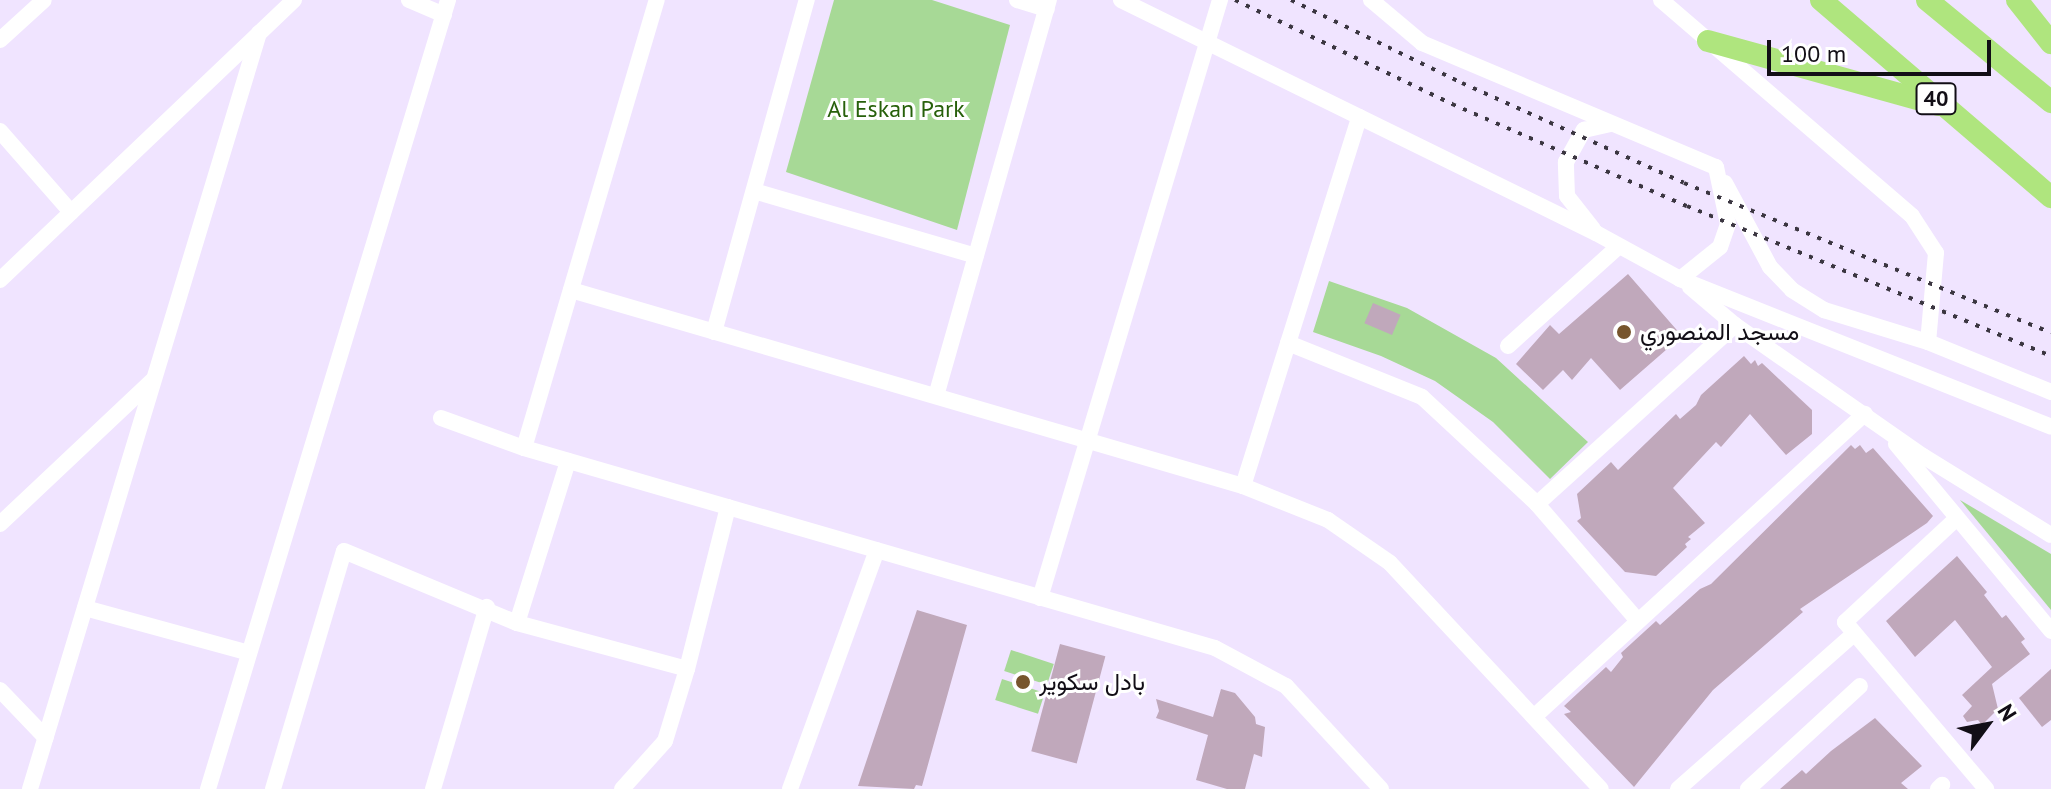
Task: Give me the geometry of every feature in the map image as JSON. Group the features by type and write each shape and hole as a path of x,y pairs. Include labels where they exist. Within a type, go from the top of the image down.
{"highway":[{"name":"40","path":"1821,0 2051,197"},
{"path":"1927,0 2051,102"},
{"path":"2017,0 2051,43"},
{"path":"1708,41 1945,107"}],"street":[{"path":"0,40 44,0"},
{"path":"0,280 294,0"},
{"path":"208,789 446,8 409,0"},
{"path":"524,448 657,0"},
{"path":"714,332 807,0"},
{"path":"936,396 1048,4 1017,0"},
{"path":"1121,0 1596,233 1680,279 2051,427"},
{"path":"1040,598 1220,0"},
{"path":"1371,0 1422,43 1716,167 1770,267 1792,290 1824,310 1928,342 2051,392"},
{"path":"1661,0 1912,216 1936,253 1928,342"},
{"path":"30,789 259,33"},
{"path":"1243,486 1359,117"},
{"path":"1596,233 1567,196 1566,162 1584,130 1609,124"},
{"path":"0,131 71,212"},
{"path":"1680,279 1720,247 1728,224 1716,167"},
{"path":"754,191 976,256"},
{"path":"1508,346 1619,246"},
{"path":"1680,279 1735,325 1881,426 2051,535"},
{"path":"571,290 1243,486 1328,520 1390,563 1536,715 1601,789"},
{"path":"1537,504 1735,325"},
{"path":"1288,343 1422,397 1537,504 1637,620"},
{"path":"0,524 154,379"},
{"path":"1536,715 1865,414"},
{"path":"441,418 524,448 1215,648 1286,686 1381,789"},
{"path":"1881,426 2051,631"},
{"path":"517,623 568,461"},
{"path":"622,789 665,741 687,669 728,507"},
{"path":"1957,518 1845,622 1986,789"},
{"path":"790,789 877,550"},
{"path":"273,789 344,551 487,607 517,623 687,669"},
{"path":"433,789 487,607"},
{"path":"85,608 249,653"},
{"path":"1678,789 1854,634"},
{"path":"1748,789 1860,686"},
{"path":"0,690 46,738"}],"green space":[{"name":"Al Eskan Park","path":"834,0 932,0 1010,25 957,230 786,172"},
{"path":"1329,281 1407,308 1496,358 1588,442 1550,479 1493,422 1435,381 1381,356 1313,332"},
{"path":"1960,500 2051,554 2051,610"},
{"path":"1011,650 1054,664 1047,685 1004,671"},
{"path":"1002,679 1045,693 1038,714 995,700"}],"building":[{"name":"مسجد المنصوري","path":"1628,274 1682,336 1620,390 1591,358 1572,380 1563,370 1543,390 1516,364 1550,325 1559,334"},
{"path":"1373,303 1401,315 1392,335 1364,323"},
{"path":"1744,356 1751,364 1755,360 1758,366 1762,363 1812,410 1812,434 1786,455 1750,414 1721,447 1716,442 1673,488 1705,523 1688,537 1691,539 1685,544 1687,547 1656,576 1625,572 1577,521 1581,518 1577,494 1611,462 1618,470 1676,414 1680,419"},
{"path":"1851,445 1855,449 1860,445 1866,453 1873,448 1933,516 1800,609 1803,612 1713,690 1634,787 1564,714 1571,712 1564,706 1606,667 1611,672 1623,657 1621,653 1656,621 1660,625 1700,589 1711,584"},
{"path":"1957,556 1987,592 1984,595 2002,618 2006,615 2025,639 2021,642 2030,654 1992,684 1998,709 1982,725 1978,720 1967,722 1963,716 1972,706 1962,695 1992,667 1955,620 1915,657 1886,621"},
{"path":"917,610 967,625 922,786 916,785 914,789 858,786"},
{"path":"1060,644 1105,656 1077,763 1031,751"},
{"path":"2051,669 2051,720 2042,727 2019,698"},
{"path":"1221,689 1235,693 1255,717 1256,724 1265,727 1262,757 1254,754 1245,789 1227,789 1196,780 1208,735 1156,718 1159,711 1156,699 1213,717"},
{"path":"1875,718 1922,766 1901,783 1908,789 1780,789 1802,770 1806,774"}],"railway":[{"path":"1235,0 1452,104 1687,206 2051,356"},
{"path":"1291,0 1462,83 1684,183 2051,333"}],"place":[{"name":"مسجد المنصوري","path":"1624,332"},
{"name":"بادل سكوير","path":"1023,682"}]}
